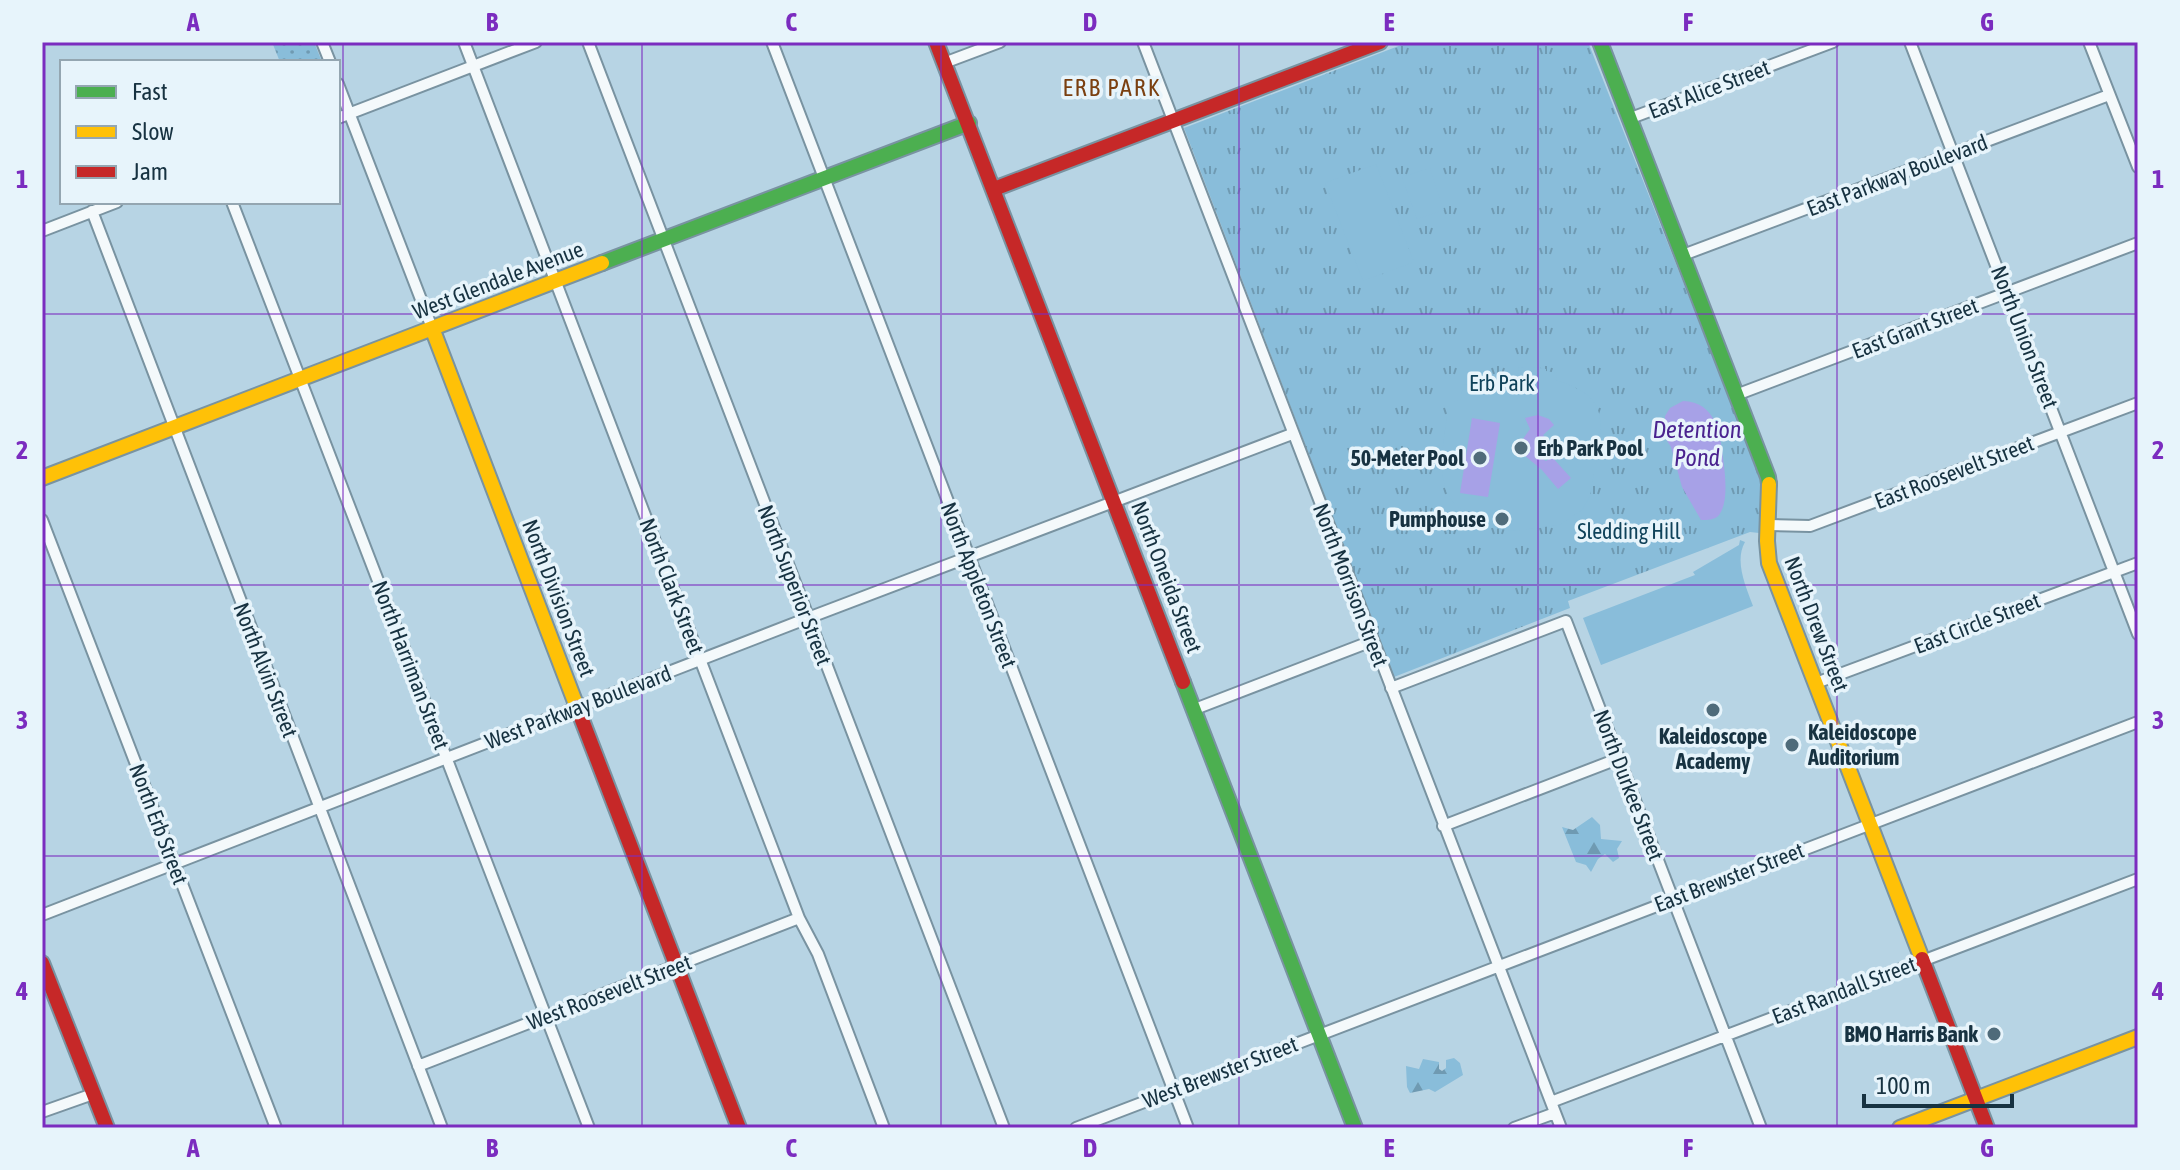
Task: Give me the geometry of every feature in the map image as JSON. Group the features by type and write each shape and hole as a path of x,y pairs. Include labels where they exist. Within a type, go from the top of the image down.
{"street":[{"name":"North Clark Street","path":"464,42 799,918 818,954 884,1128"},
{"path":"340,117 536,42"},
{"name":"North Superior Street","path":"588,42 1004,1128"},
{"name":"North Appleton Street","path":"772,42 1188,1128"},
{"name":"North Oneida Street","path":"936,42 1355,1128"},
{"path":"944,63 1000,42"},
{"name":"North Morrison Street","path":"1143,42 1561,1128"},
{"path":"994,189 1380,42"},
{"name":"North Drew Street","path":"1600,42 1768,477 1771,497 1766,552 1769,563 1987,1128"},
{"name":"East Alice Street","path":"1631,118 1833,42"},
{"name":"North Union Street","path":"1910,42 2138,634"},
{"path":"2089,42 2138,167"},
{"name":"North Division Street","path":"340,89 739,1128"},
{"name":"East Parkway Boulevard","path":"1683,255 2109,95"},
{"name":"West Glendale Avenue","path":"42,478 969,123"},
{"path":"42,231 111,204"},
{"name":"North Harriman Street","path":"233,204 589,1128"},
{"name":"North Alvin Street","path":"92,211 442,1128"},
{"name":"East Grant Street","path":"1736,395 2138,243"},
{"name":"East Roosevelt Street","path":"1768,525 1810,526 2138,403"},
{"path":"1115,502 1292,434"},
{"name":"West Parkway Boulevard","path":"42,915 1115,502"},
{"name":"North Erb Street","path":"42,520 276,1128"},
{"name":"East Circle Street","path":"1816,683 2138,563"},
{"name":"North Durkee Street","path":"1391,688 1566,621 1761,1128"},
{"path":"1195,709 1372,641"},
{"name":"East Brewster Street","path":"1319,1033 2138,722"},
{"path":"1443,826 1620,758"},
{"name":"East Randall Street","path":"1514,1128 1553,1107 1724,1036 2138,879"},
{"name":"West Roosevelt Street","path":"418,1066 799,918"},
{"path":"42,963 107,1128"},
{"name":"West Brewster Street","path":"1076,1128 1319,1033"},
{"path":"1900,1128 2138,1037"},
{"path":"42,1112 93,1094"}],"green space":[{"path":"272,42 314,42 321,60 279,60"},
{"name":"Erb Park","path":"1409,42 1588,42 1749,448 1763,492 1759,533 1750,532 1568,601 1570,608 1394,677 1184,128"},
{"path":"1376,164 1414,262 1363,281 1325,183"},
{"path":"1430,168 1444,210 1417,219 1402,177"},
{"name":"Erb Park Pool","path":"1519,367 1557,373 1556,380 1588,395 1598,410 1600,431 1590,496 1582,510 1559,525 1514,531 1481,526 1482,514 1464,510 1452,501 1445,488 1442,456 1448,406 1461,399 1463,384 1501,390 1502,384 1509,379 1517,380"},
{"path":"1740,540 1745,542 1741,566 1753,606 1601,665 1583,618 1695,575 1693,572 1739,545"},
{"path":"1592,817 1600,825 1601,839 1622,841 1617,849 1619,858 1613,862 1605,854 1598,859 1591,872 1586,865 1576,862 1562,827 1573,830"},
{"path":"1454,1058 1460,1063 1463,1075 1435,1092 1429,1089 1410,1093 1406,1066 1419,1069 1423,1059 1439,1062 1442,1071 1446,1068 1446,1060"}],"water":[{"name":"Detention Pond","path":"1683,401 1703,407 1718,429 1725,471 1725,495 1722,509 1715,518 1701,520 1682,487 1671,447 1664,436 1665,416 1670,408"},
{"path":"1538,415 1549,419 1554,425 1543,435 1544,460 1552,457 1571,478 1558,489 1524,455 1526,442 1523,439 1530,429 1525,418"},
{"name":"50-Meter Pool","path":"1472,418 1500,423 1488,497 1460,493"}],"traffic: fast":[{"path":"1600,42 1769,484"},
{"path":"602,263 969,123"},
{"path":"1183,682 1355,1128"}],"traffic: slow":[{"path":"42,478 602,263"},
{"path":"432,328 577,707"},
{"path":"1769,484 1769,563 1922,959"},
{"path":"1900,1128 2138,1037"}],"traffic: jam":[{"path":"936,42 1183,682"},
{"path":"994,189 1380,42"},
{"path":"577,707 739,1128"},
{"path":"1922,959 1987,1128"},
{"path":"42,963 107,1128"}],"place":[{"name":"Erb Park Pool","path":"1521,448"},
{"name":"50-Meter Pool","path":"1480,458"},
{"name":"Pumphouse","path":"1502,519"},
{"name":"Kaleidoscope Academy","path":"1713,710"},
{"name":"Kaleidoscope Auditorium","path":"1792,745"},
{"name":"BMO Harris Bank","path":"1994,1034"}],"district":[{"name":"ERB PARK","path":"1112,88"}],"park label":[{"name":"Sledding Hill","path":"1629,531"}]}
